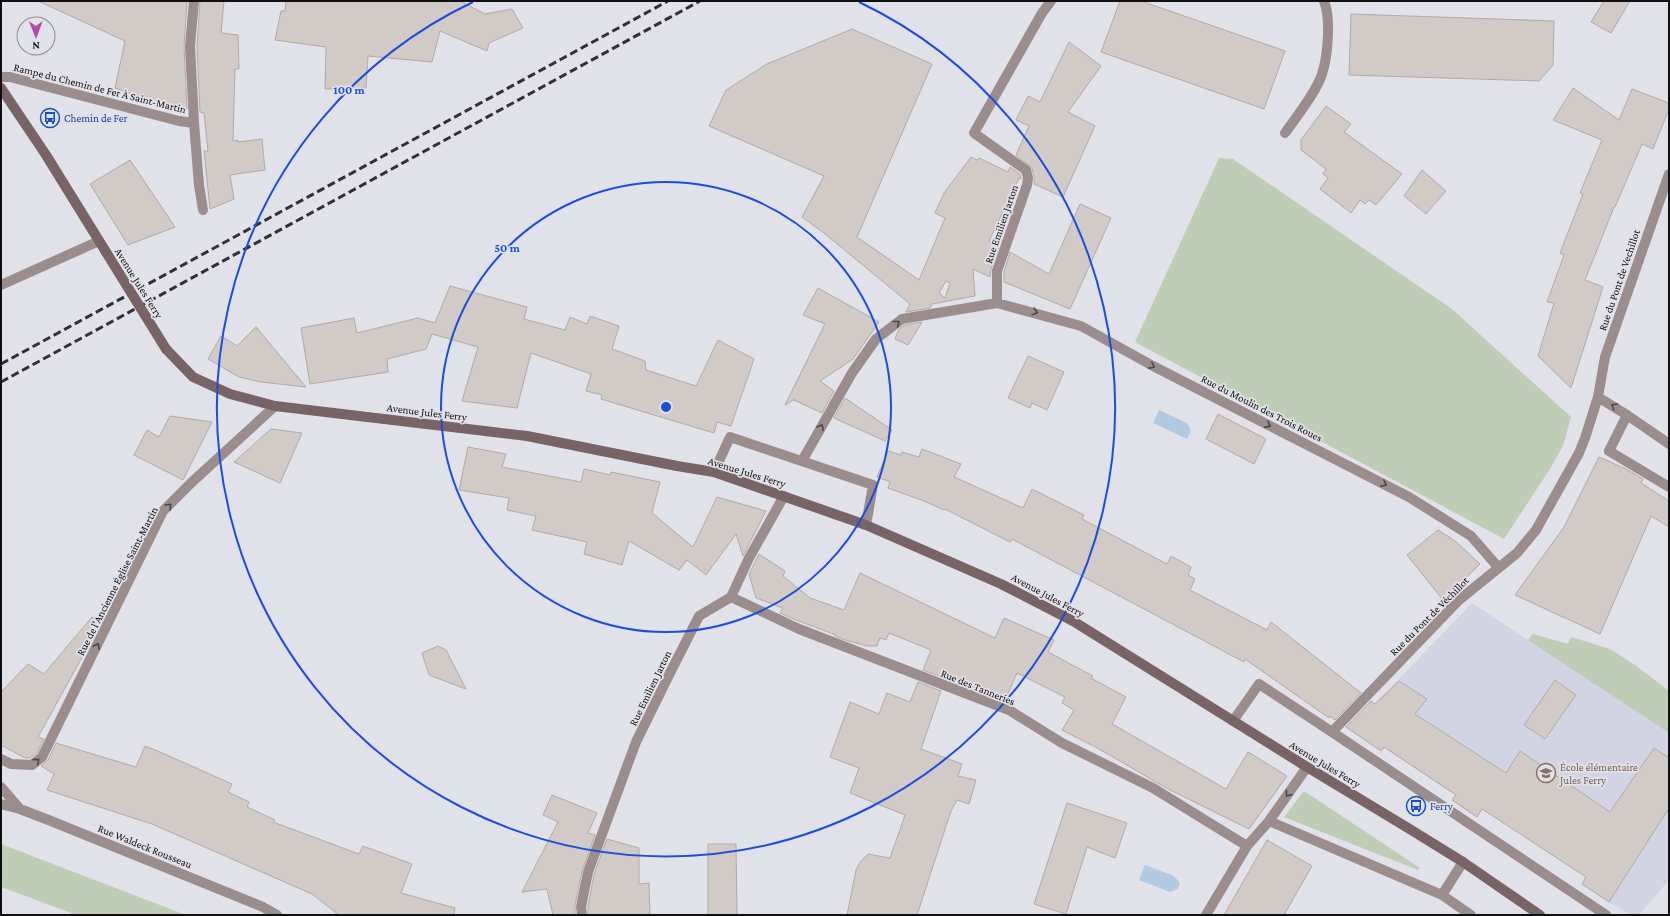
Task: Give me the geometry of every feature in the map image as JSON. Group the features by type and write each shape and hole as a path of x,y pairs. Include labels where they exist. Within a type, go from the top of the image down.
{"street":[{"name":"Rampe du Chemin de Fer À Saint-Martin","path":"194,1 190,46 194,123 199,185 203,210"},
{"name":"Rue Emilien Jarton","path":"997,303 997,271 1027,185 1028,178 1026,170 974,133 1042,13 1051,1"},
{"path":"1285,133 1306,104 1322,74 1328,37 1327,9 1324,1"},
{"name":"Rampe du Chemin de Fer À Saint-Martin","path":"1,77 10,77 179,121 194,123"},
{"name":"Avenue Jules Ferry","path":"1,88 46,155 166,349 193,377 230,394 275,406 527,436 714,472 866,525 1001,584 1073,621 1463,862 1540,915"},
{"name":"Rue du Pont de Vechillot","path":"1598,397 1605,357 1669,174"},
{"path":"1,285 99,241"},
{"path":"802,461 852,373 876,339 902,319 997,303"},
{"name":"Rue du Moulin des Trois Roues","path":"997,303 1081,326 1167,373 1409,497 1471,536 1498,567"},
{"path":"1598,397 1627,414 1669,444"},
{"name":"Rue du Pont de Véchillot","path":"1332,732 1459,600 1517,553 1536,530 1579,453 1598,397"},
{"name":"Rue de l'Ancienne Église Saint-Martin","path":"1,759 11,764 32,765 42,757 163,512 191,482 275,406"},
{"path":"1627,414 1609,451 1669,487"},
{"path":"714,472 730,437 873,485 866,525"},
{"path":"731,597 749,558 784,496"},
{"name":"Rue Emilien Jarton","path":"582,915 581,907 588,872 636,742 699,616 731,597"},
{"name":"Rue des Tanneries","path":"731,597 799,629 1008,710 1062,743 1153,788 1247,846"},
{"path":"1233,721 1259,684 1606,915"},
{"path":"1206,915 1247,846 1269,821 1307,767"},
{"path":"1,788 20,809"},
{"name":"Rue Waldeck Rousseau","path":"1,804 20,809 263,907 277,915"},
{"path":"1269,821 1442,895 1471,915"},
{"path":"1442,895 1463,862"}],"shaded area":[{"name":"École élémentaire Jules Ferry","path":"1472,603 1528,640 1533,634 1568,644 1571,637 1610,649 1635,665 1669,691 1669,880 1639,915 1631,915 1609,902 1582,884 1586,877 1483,809 1477,817 1452,800 1455,795 1385,747 1381,751 1350,730"}],"green space":[{"path":"1219,158 1233,159 1452,309 1571,417 1563,446 1550,469 1504,539 1135,342"},
{"path":"1533,634 1568,644 1571,637 1610,649 1635,665 1669,691 1669,733 1528,640"},
{"path":"1304,791 1420,868 1418,870 1284,817"},
{"path":"1,844 186,915 77,915 1,887"}],"water":[{"path":"1159,410 1187,423 1191,430 1187,439 1153,423"},
{"path":"1145,865 1174,876 1180,883 1178,889 1170,892 1139,880"}],"building":[{"path":"38,1 187,1 184,46 187,109 152,101 115,88 125,41"},
{"path":"200,1 224,1 221,33 238,35 239,69 235,69 233,141 238,140 238,142 262,139 265,170 230,175 234,199 210,209 204,151 208,151 204,113 200,112 197,46"},
{"path":"286,1 460,1 485,14 512,9 523,28 489,43 487,51 440,31 432,62 368,56 366,88 325,89 326,47 275,40 281,11 285,11"},
{"path":"1120,1 1141,1 1285,51 1264,109 1101,52"},
{"path":"1604,1 1630,1 1611,33 1591,22"},
{"path":"1351,14 1554,21 1553,65 1539,81 1349,75"},
{"path":"852,29 932,64 857,237 919,280 945,218 935,213 944,193 971,157 977,160 979,158 1008,172 1010,167 1020,174 1021,179 1019,178 989,241 999,246 991,269 990,277 973,269 975,296 932,304 930,308 906,312 910,304 824,233 802,217 824,176 709,126 726,90 767,64","holes":["946,281 950,283 945,298 939,293"]},
{"path":"1069,42 1101,66 1068,112 1095,126 1063,197 1034,184 1032,168 1016,155 1029,126 1016,120 1028,96 1040,102"},
{"path":"1573,88 1619,120 1632,89 1669,103 1669,109 1653,149 1642,144 1614,207 1585,280 1603,287 1571,388 1538,356 1554,303 1547,302 1564,255 1560,253 1583,194 1580,193 1602,140 1553,120"},
{"path":"1326,106 1351,124 1344,132 1402,174 1376,205 1369,200 1365,204 1360,200 1351,213 1320,189 1328,178 1323,174 1326,169 1301,150 1301,140"},
{"path":"130,160 175,227 128,245 90,184"},
{"path":"1422,170 1446,191 1426,214 1404,196"},
{"path":"1080,204 1111,218 1070,309 1004,282 1004,272 1010,252 1049,274"},
{"path":"450,286 527,307 524,319 565,330 570,317 587,324 590,316 619,326 612,349 645,361 646,370 696,386 718,340 754,359 731,426 717,422 714,433 601,399 602,395 586,391 591,374 531,353 517,408 462,401 478,347 432,334 426,349 387,359 388,372 310,384 301,328 354,318 357,333 418,318 435,323"},
{"path":"818,288 879,322 853,359 820,381 834,391 822,413 794,400 795,399 785,405 825,324 803,315"},
{"path":"922,322 908,345 895,339 899,329 905,325"},
{"path":"256,327 306,387 261,382 239,377 208,359 221,336 237,346"},
{"path":"1028,356 1064,372 1047,410 1032,403 1030,408 1008,398"},
{"path":"845,398 892,430 885,441 834,418"},
{"path":"1218,414 1266,439 1254,464 1206,439"},
{"path":"170,416 212,422 183,480 134,455 147,430 159,437"},
{"path":"271,429 302,433 280,483 234,462"},
{"path":"468,447 506,454 502,467 581,482 584,469 610,475 611,472 660,482 652,513 693,547 717,497 766,511 743,556 736,534 706,575 687,560 679,570 629,541 622,565 584,554 587,542 532,530 536,516 507,510 509,498 459,490"},
{"path":"922,449 961,464 954,477 1023,508 1032,489 1084,515 1082,519 1167,564 1171,556 1191,567 1188,575 1195,579 1190,590 1267,630 1271,622 1361,693 1335,720 1330,716 1329,718 1245,659 1244,662 1012,539 1010,542 945,509 944,510 888,488 890,482 877,477 888,451 901,455 902,452 919,457"},
{"path":"1599,457 1626,469 1643,479 1641,483 1669,501 1669,527 1651,516 1600,634 1515,595 1564,527"},
{"path":"1438,530 1455,541 1480,564 1443,600 1407,555"},
{"path":"759,554 785,571 783,576 810,598 844,610 860,573 995,638 1004,618 1054,640 1048,652 1093,676 1091,678 1126,697 1112,724 1226,789 1248,752 1287,776 1249,829 1166,788 1101,750 1062,730 1074,710 1062,703 1065,697 1017,673 1005,700 946,676 945,678 923,670 931,650 889,633 886,640 880,638 877,646 867,646 842,639 835,636 836,635 780,613 783,608 756,598 749,574"},
{"path":"92,617 101,623 38,737 44,739 37,753 30,758 25,758 1,745 1,692 28,664 44,674"},
{"path":"438,646 446,650 466,689 429,675 422,653"},
{"path":"1555,680 1576,695 1545,739 1524,725"},
{"path":"1399,681 1427,699 1415,714 1506,773 1520,751 1610,812 1654,748 1669,758 1669,808 1609,902 1582,884 1586,877 1482,809 1477,817 1452,800 1456,795 1384,747 1381,751 1346,727 1371,701 1375,704"},
{"path":"918,682 941,691 921,749 962,764 958,776 976,780 969,804 957,800 951,811 917,915 847,915 856,870 860,862 868,854 890,858 905,815 850,793 859,768 830,757 850,702 879,714 887,693 910,702"},
{"path":"56,743 136,767 145,746 160,752 232,784 228,792 249,802 247,807 275,820 273,822 359,854 363,846 412,864 401,893 455,908 454,915 339,915 312,894 152,824 47,790 54,774 41,766 48,760"},
{"path":"552,795 597,813 588,833 595,835 582,871 575,906 575,915 553,915 547,889 522,892 558,822 543,815"},
{"path":"1067,803 1127,823 1115,858 1087,847 1066,914 1034,904"},
{"path":"607,839 639,848 639,884 649,883 650,915 588,915 594,874"},
{"path":"1267,840 1312,866 1284,915 1224,915"},
{"path":"708,844 736,844 737,915 708,915"}],"railway":[{"path":"1,364 668,1"},
{"path":"1,382 700,1"}],"place":[{"name":"Chemin de Fer","path":"50,118"},
{"name":"École élémentaire Jules Ferry","path":"1546,773"},
{"name":"Ferry","path":"1416,806"}]}
